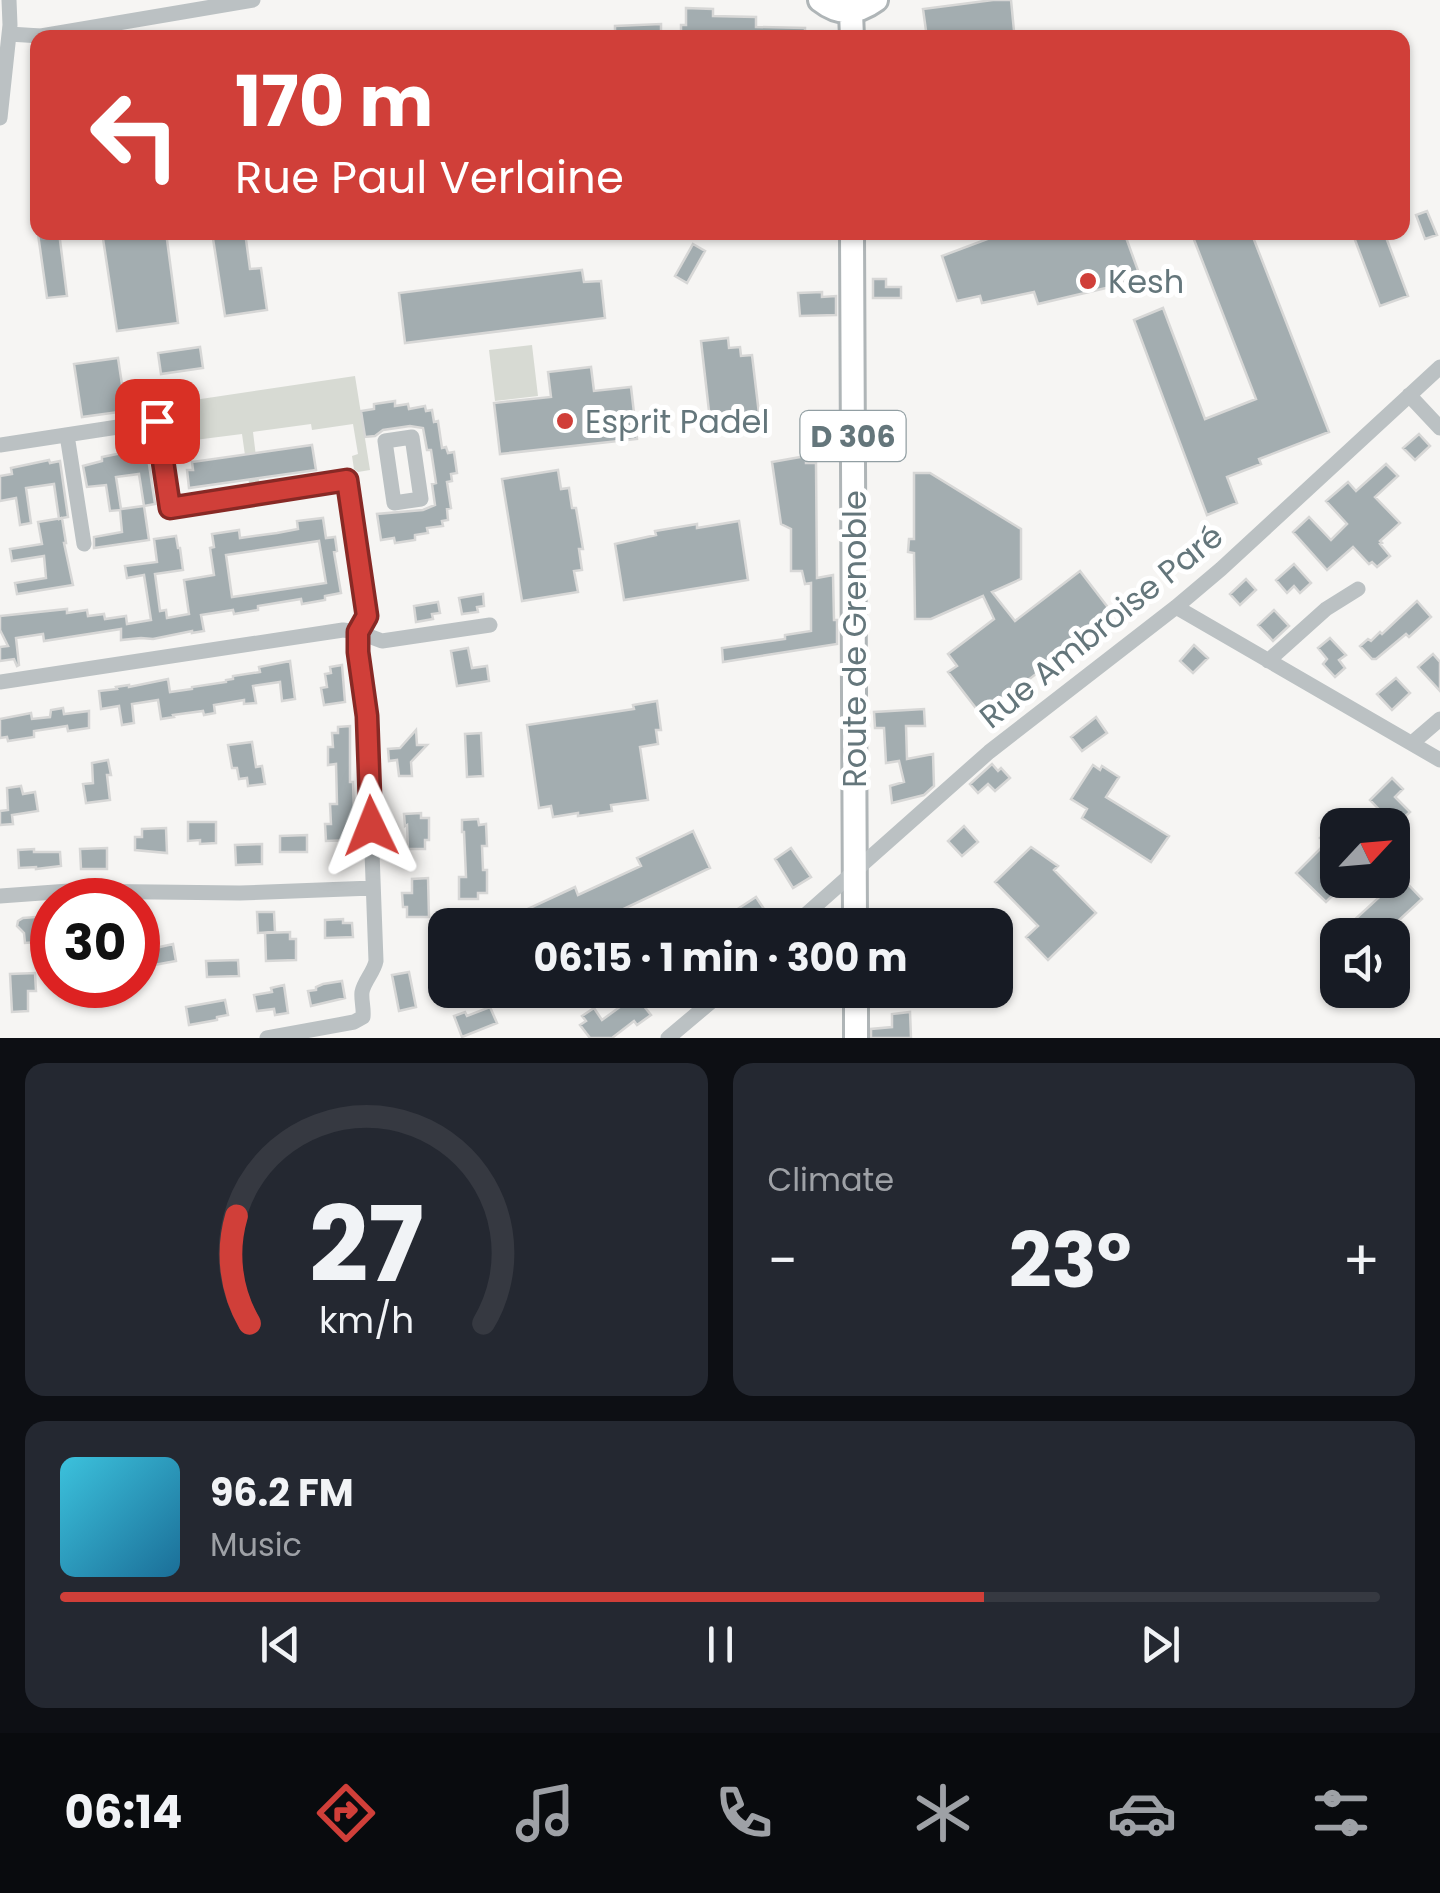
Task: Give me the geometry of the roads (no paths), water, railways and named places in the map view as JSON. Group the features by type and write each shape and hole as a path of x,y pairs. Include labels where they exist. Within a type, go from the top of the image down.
{"main road":[{"path":"820,0 839,11 850,12 864,9 876,0"},
{"path":"850,12 851,30"},
{"name":"Route de Grenoble","path":"852,240 855,908"},
{"path":"856,1008 856,1038"}],"street":[{"path":"0,118 8,0"},
{"path":"76,30 253,0"},
{"path":"8,34 30,35"},
{"name":"Rue Ambroise Paré","path":"813,908 989,752 1221,569 1440,367"},
{"path":"1409,395 1440,428"},
{"path":"0,444 157,421 170,508 347,480 367,616 358,632 358,652 367,716 376,960 362,990 363,1017 267,1038"},
{"path":"67,434 84,544"},
{"path":"1268,661 1326,610 1358,589"},
{"path":"1176,607 1440,760"},
{"path":"0,682 344,630 382,641 490,625"},
{"path":"1412,744 1440,718"},
{"path":"0,896 69,891 240,893 373,888"},
{"path":"668,1038 704,1008"}],"place":[{"name":"Kesh","path":"1088,281"},
{"name":"Esprit Padel","path":"565,421"}]}
